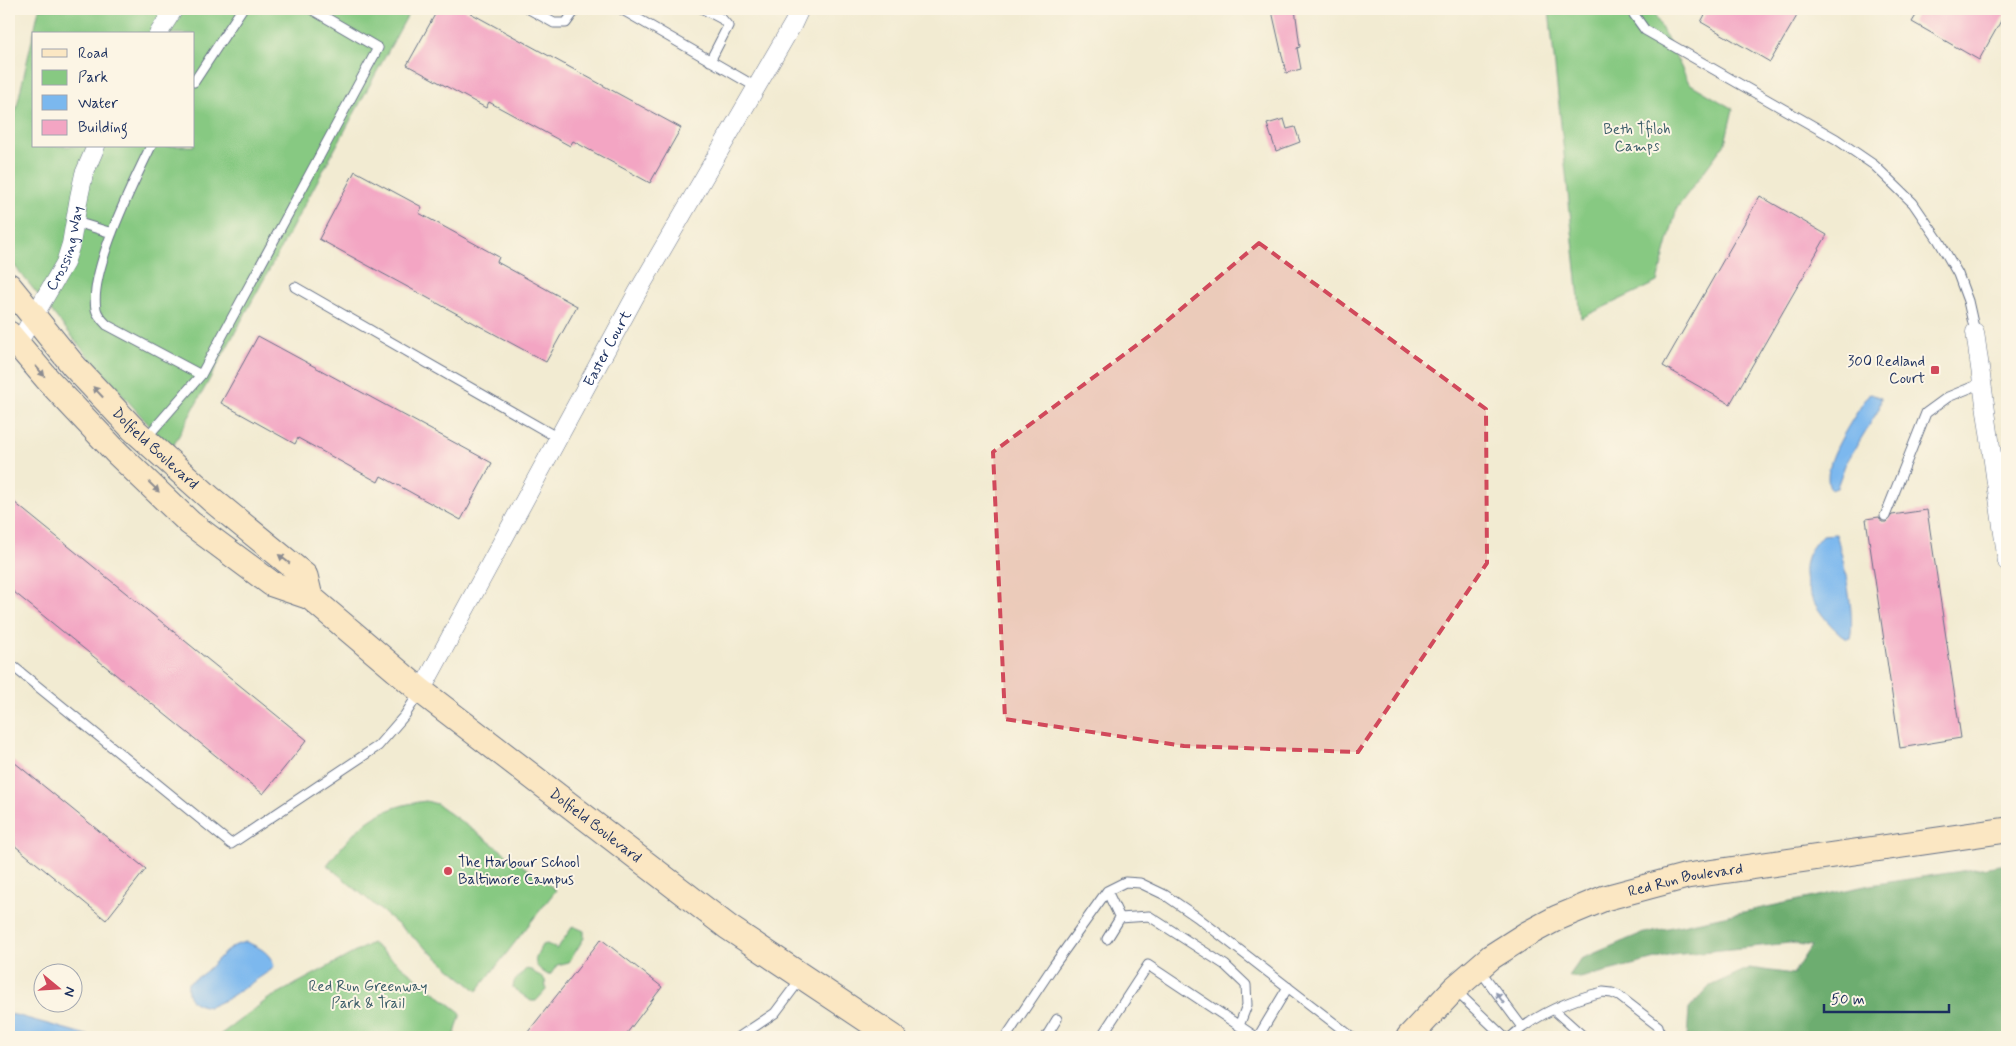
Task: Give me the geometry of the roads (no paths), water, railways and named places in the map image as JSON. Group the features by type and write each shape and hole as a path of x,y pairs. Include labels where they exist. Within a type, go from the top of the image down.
{"main road":[{"name":"Dolfield Boulevard","path":"9,286 73,365 144,440 211,500 305,576 310,597"},
{"name":"Dolfield Boulevard","path":"12,344 116,452 190,522 272,584 310,597 421,691 728,928 893,1037"},
{"name":"Red Run Boulevard","path":"1409,1037 1454,989 1503,949 1557,918 1605,898 1687,876 2007,830"}],"street":[{"path":"159,32 174,9"},
{"name":"Easter Court","path":"421,691 642,284 800,9"},
{"name":"Crossing Way","path":"12,344 34,315 65,263 76,222 78,197 84,174 95,148"},
{"path":"1975,332 2007,562"}],"lane":[{"path":"195,80 242,9"},
{"path":"144,440 201,375 378,48 311,9"},
{"path":"529,9 554,23 566,23 576,9"},
{"path":"621,9 756,87"},
{"path":"702,9 722,19 728,26 710,61"},
{"path":"1630,9 1645,30 1836,139 1874,165 1912,202 1939,241 1958,274 1968,301 1975,332"},
{"path":"150,148 112,232 95,290 96,312 107,325 201,375"},
{"path":"76,222 112,232"},
{"path":"295,287 558,438"},
{"path":"1885,516 1926,414 1948,397 1982,383"},
{"path":"9,663 231,844 378,746 405,715 421,691"},
{"path":"1006,1037 1107,891 1126,882 1140,883 1165,895 1352,1037"},
{"path":"1107,891 1120,918"},
{"path":"1120,918 1148,916 1225,966 1246,985 1247,1005 1239,1026"},
{"path":"1107,940 1120,918"},
{"path":"1101,1037 1148,966 1257,1037 1288,987"},
{"path":"1478,968 1522,1027"},
{"path":"739,1037 775,1013 802,977"},
{"path":"1454,989 1504,1037"},
{"path":"1511,1037 1522,1027 1554,1010 1596,994 1612,993 1619,996 1658,1026 1661,1037"},
{"path":"1554,1010 1584,1037"},
{"path":"1046,1037 1058,1019"}],"water":[{"path":"1871,394 1881,398 1879,409 1845,465 1837,487 1831,489 1828,480 1833,455 1855,415 1868,395"},
{"path":"1836,534 1850,602 1851,629 1850,638 1847,639 1823,615 1810,594 1806,583 1806,561 1810,550 1822,535"},
{"path":"246,942 260,948 270,957 274,966 271,970 227,999 209,1007 195,1003 188,994 188,983 205,972 228,950"},
{"path":"10,1014 19,1016 94,1037 9,1037"}],"place":[{"name":"300 Redland Court","path":"1935,370"},
{"name":"The Harbour School Baltimore Campus","path":"448,871"}],"park label":[{"name":"Beth Tfiloh Camps","path":"1637,138"},
{"name":"Red Run Greenway Park & Trail","path":"368,994"}]}
